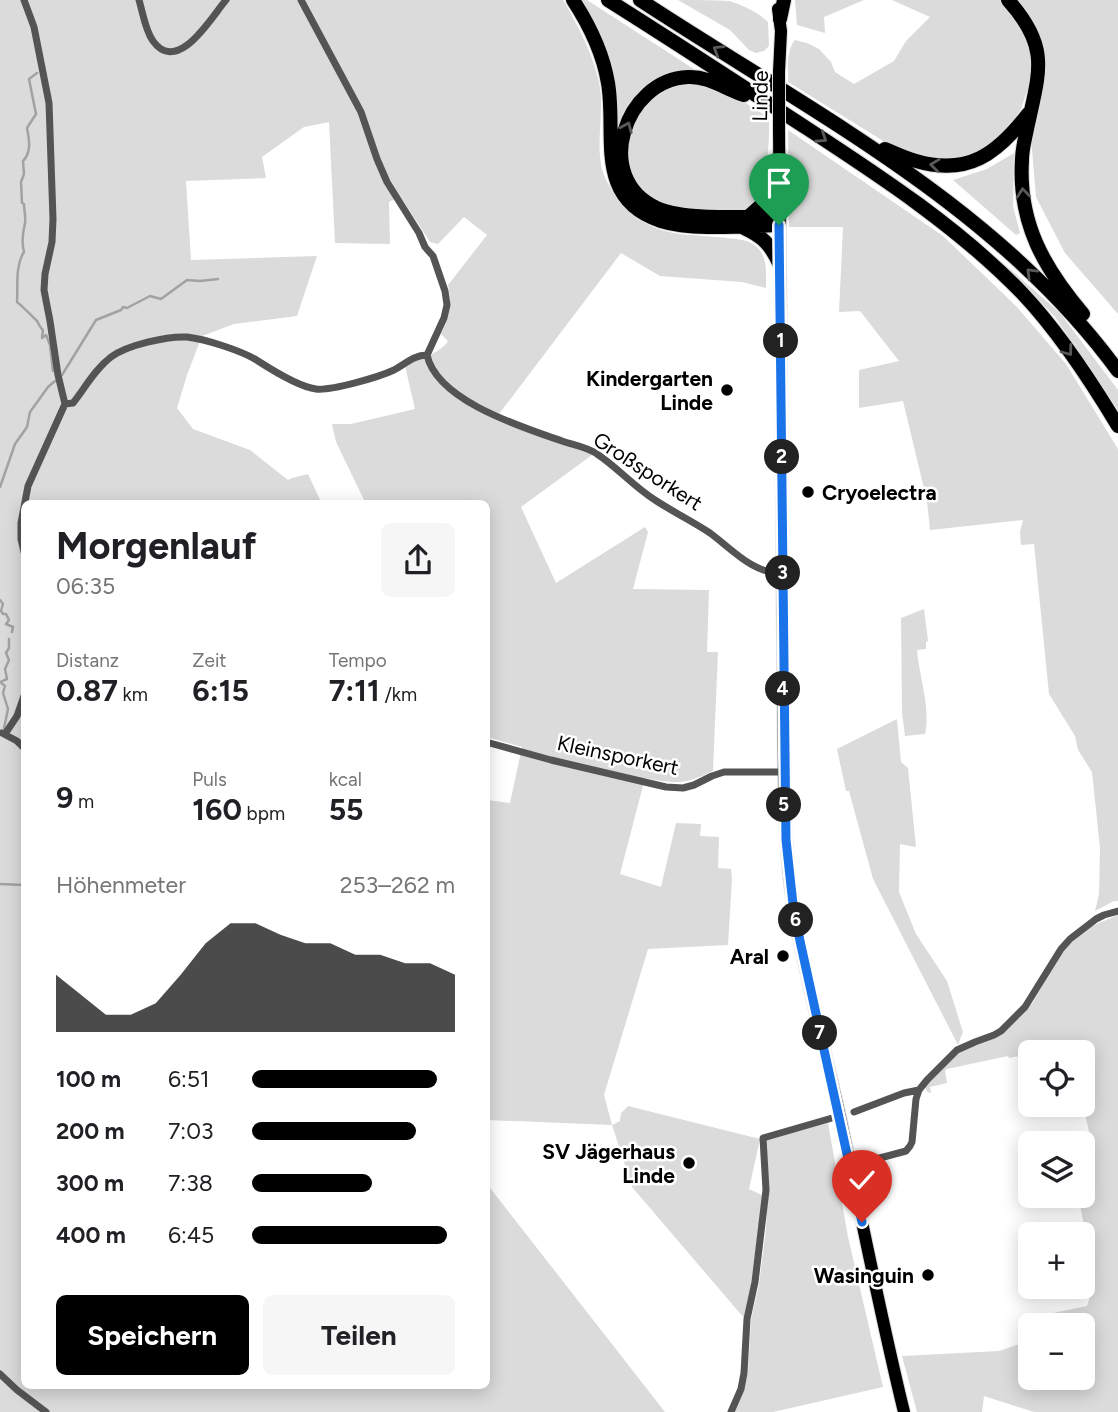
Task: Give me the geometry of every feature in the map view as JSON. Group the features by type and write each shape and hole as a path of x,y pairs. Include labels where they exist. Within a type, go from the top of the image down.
{"highway":[{"path":"573,0 600,49 610,98 612,170 629,200 648,215 673,223 779,220"},
{"path":"608,0 915,201 986,260 1023,295 1064,345 1092,383 1118,426"},
{"path":"640,0 924,183 998,242 1039,280 1094,340 1118,371"},
{"path":"780,19 784,0"},
{"path":"1008,0 1031,31 1037,46 1039,63 1022,159 1025,211 1043,259 1087,319 1094,340"},
{"path":"765,101 703,78 688,77 664,83 636,108 620,148 622,168 637,195 666,212 745,221 773,250 779,263"},
{"path":"859,139 912,161 952,166 973,162 991,153 1005,142 1031,110"},
{"path":"745,221 766,201 779,165"}],"main road":[{"name":"Linde","path":"777,0 780,19 779,263 786,840 793,904 904,1412"},
{"path":"862,1222 868,1178"}],"street":[{"path":"24,0 34,27 49,103 53,219 44,290 65,404 28,486 25,500"},
{"path":"139,0 153,41 169,51 181,49 193,40 226,0"},
{"path":"65,404 73,403 111,357 132,346 184,337 241,352 276,372 315,389 374,378 420,355 428,355 447,305 433,256 387,182 361,112 302,0"},
{"name":"Großsporkert","path":"428,355 431,367 440,381 467,401 503,420 595,452 655,500 698,525 751,566 769,573 783,574"},
{"path":"21,705 17,716 2,733 21,745"},
{"name":"Kleinsporkert","path":"490,743 666,787 682,788 724,772 784,772"},
{"path":"850,1166 906,1151 910,1146 916,1099 927,1080 957,1051 1001,1031 1025,1007 1070,939 1096,919 1118,911"},
{"path":"854,1112 919,1090"},
{"path":"731,1412 741,1389 744,1373 747,1319 755,1282 766,1190 763,1138 839,1116"},
{"path":"868,1178 878,1159"},
{"path":"0,1374 46,1412"}],"shaded area":[{"path":"0,0 563,0 592,57 598,78 601,101 600,158 604,175 619,200 638,218 661,230 743,240 761,251 766,266 766,288 742,282 660,276 621,253 496,418 592,455 521,507 556,583 645,527 648,532 633,589 709,590 707,652 718,652 713,771 680,782 645,778 620,874 661,887 676,823 701,824 700,836 719,837 718,868 731,869 728,945 648,949 604,1095 612,1125 490,1120 490,800 510,803 522,747 490,738 490,500 364,500 336,442 332,424 351,424 415,409 405,366 434,353 448,341 441,334 449,310 448,285 487,235 464,217 438,244 430,242 400,196 389,202 390,244 335,243 329,122 304,127 262,157 266,178 186,181 191,260 317,256 297,316 234,324 202,336 177,408 193,429 250,450 288,480 308,474 320,500 21,500 21,1389 490,1389 490,1188 665,1412 0,1412"},
{"path":"576,0 587,0 700,73 679,74 623,124 637,204 614,116"},
{"path":"678,0 729,1 750,9 768,22 769,46 756,53 749,50 730,30"},
{"path":"795,0 864,0 824,17 825,33 797,25"},
{"path":"892,0 1118,0 1118,314 1065,253 1036,197 1027,91 1021,109 998,141 964,159 930,159 888,144 788,82 789,55 795,40 819,49 831,62 835,72 854,84 894,61 906,41 930,17"},
{"path":"685,81 727,91 769,118 767,159 756,199 759,204 747,211 677,210 643,194 627,170 630,125 647,102 671,84"},
{"path":"788,130 943,236 1016,306 1066,364 1118,449 1118,901 1095,911 1099,894 1100,848 1092,772 1078,750 1075,736 1049,694 1034,544 1021,545 1023,520 930,530 927,501 903,401 859,408 859,370 899,361 860,311 839,312 843,227 789,227"},
{"path":"1014,153 1013,206 1020,233 1016,235 953,180 987,169"},
{"path":"1001,261 1060,313 1118,390 1118,410 1055,317"},
{"path":"924,609 928,641 926,649 917,650 926,703 925,734 905,736 902,712 901,618"},
{"path":"897,719 901,762 908,768 916,847 900,844 899,892 916,934 947,981 963,1032 958,1045 873,879 849,791 846,791 837,749"},
{"path":"1118,915 1118,1412 1034,1412 984,1396 982,1412 917,1412 902,1356 999,1351 1018,1344 1018,1390 1095,1390 1095,1313 1053,1313 1087,1306 1089,1299 1095,1299 1095,1222 1083,1222 1080,1208 1095,1208 1095,1131 1089,1131 1086,1117 1095,1117 1095,1040 1018,1040 1018,1056 1008,1056 947,1069 947,1083 930,1087 931,1093 927,1092 925,1087 960,1052 995,1038 1023,1014 1066,947 1092,926"},
{"name":"SV Jägerhaus Linde","path":"628,1106 760,1139 749,1189 764,1196 744,1318 632,1187 612,1125 620,1121 621,1113"},
{"path":"828,1123 848,1237 883,1387 773,1412 735,1412 748,1371 751,1320 759,1284 766,1228 766,1138"}],"waterway":[{"path":"37,73 29,79 36,114 27,128 29,150 23,161 24,174 21,182 25,218 22,241 24,252 18,270 17,302 37,321 43,330 42,338 46,335 53,371"},
{"path":"62,375 96,320 150,296 161,299 187,280 218,279"},
{"path":"0,487 15,444 27,427 30,412 55,381"},
{"path":"0,600 3,604 1,611 9,620 6,624 13,627 12,632"},
{"path":"4,728 8,709 3,693 5,686 0,682 7,679 5,669 9,660 6,653 9,639"},
{"path":"0,884 21,885"}],"place":[{"name":"Kindergarten Linde","path":"727,390"},
{"name":"Cryoelectra","path":"808,492"},
{"name":"Aral","path":"783,956"},
{"name":"SV Jägerhaus Linde","path":"689,1163"},
{"name":"Wasinguin","path":"928,1275"}],"route":[{"path":"779,225 786,840 800,941 862,1222"}]}
